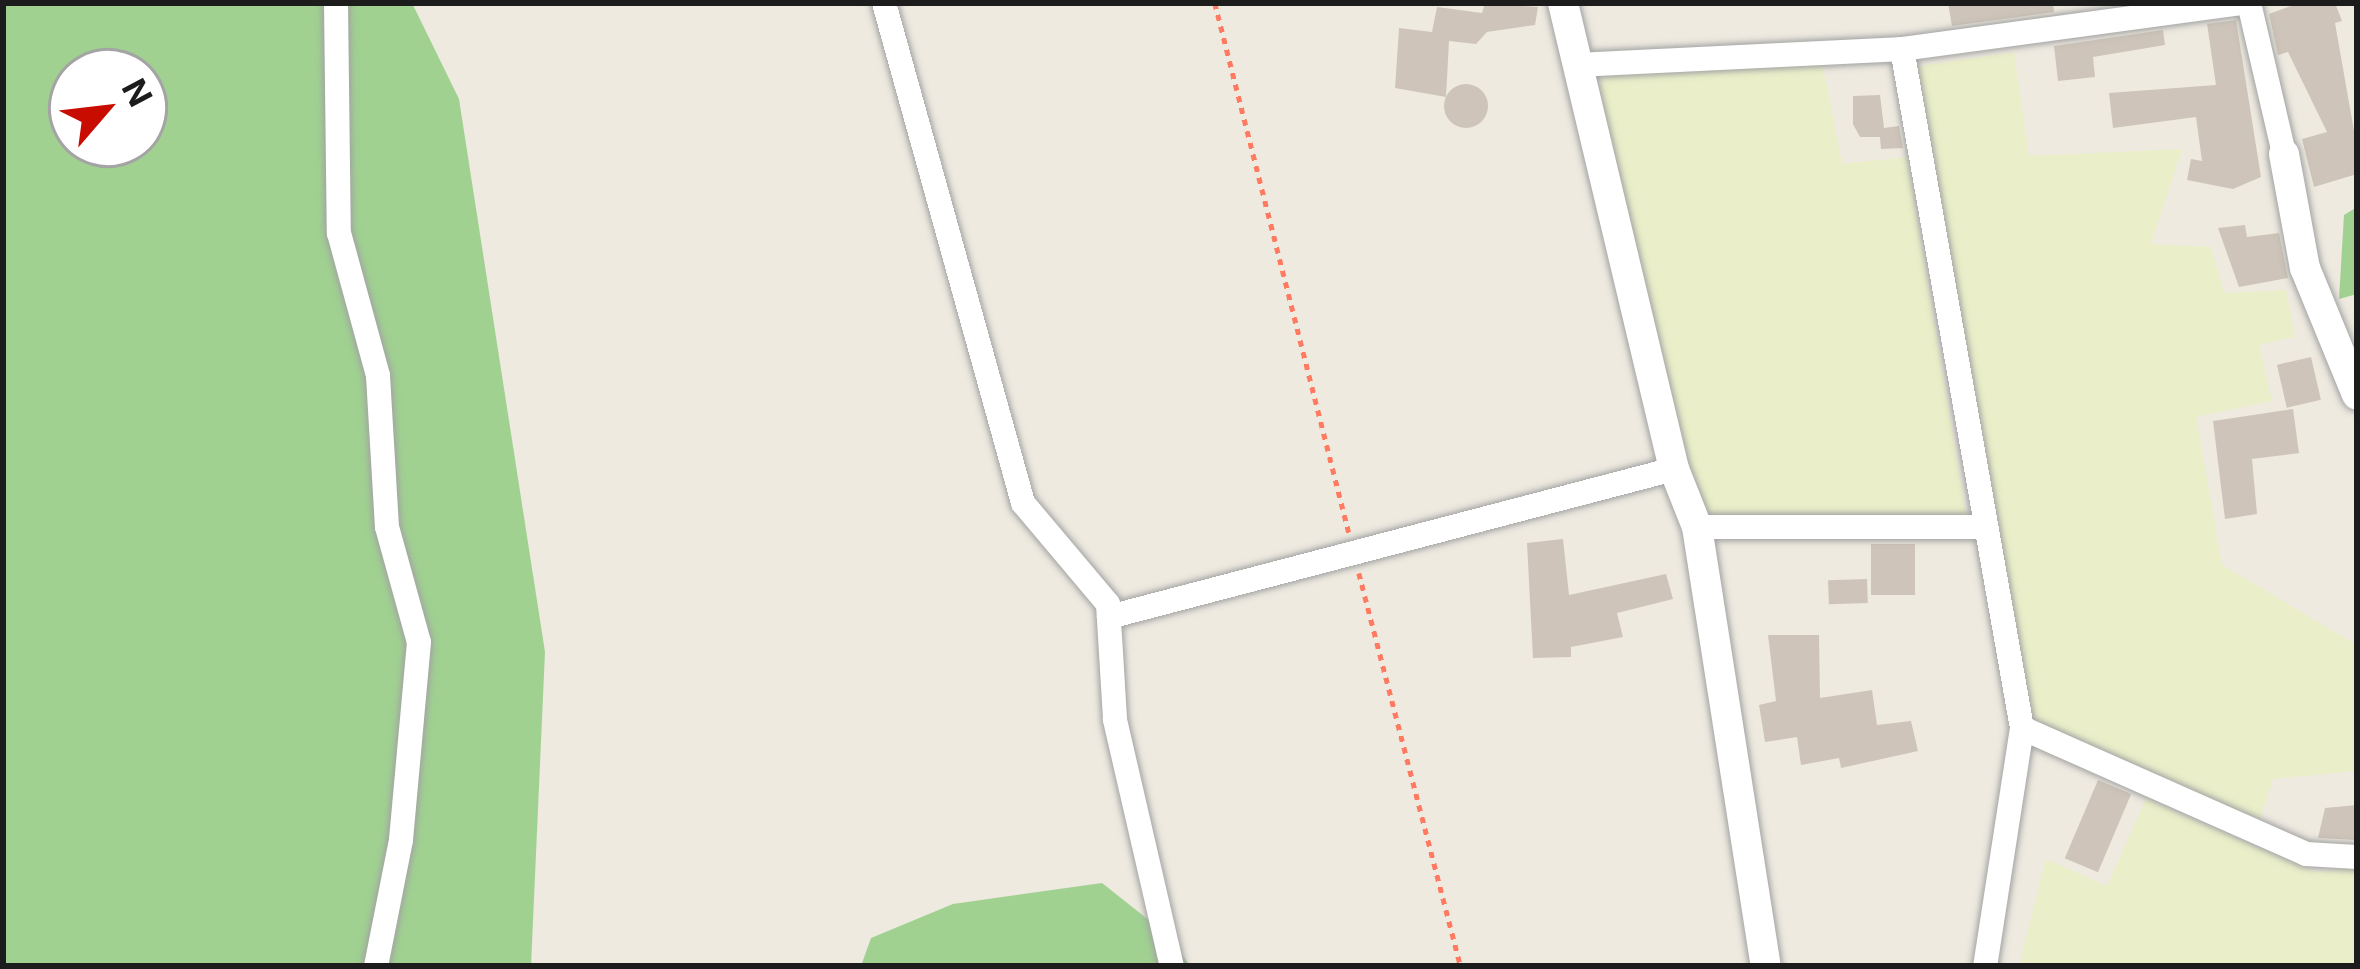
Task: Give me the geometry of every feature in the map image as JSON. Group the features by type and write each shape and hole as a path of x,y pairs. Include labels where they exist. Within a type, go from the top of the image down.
{"street":[{"path":"336,3 339,232 378,376 387,527 419,642 401,840 376,966"},
{"path":"884,3 1023,503 1092,578 1108,617 1115,720 1172,966"},
{"path":"1563,3 1674,470 1697,527 1766,966"},
{"path":"1578,65 1902,50 2094,12 2246,3 2284,154 2305,268 2357,395"},
{"path":"1902,50 1982,527 2022,728 1985,966"},
{"path":"1108,617 1674,470"},
{"path":"1697,527 1982,527"},
{"path":"2022,728 2306,854 2357,857"}],"path":[{"path":"1215,3 1461,966"}],"green space":[{"path":"3,3 412,3 459,99 545,652 531,966 3,966"},
{"path":"2014,52 2029,156 2182,149 2151,244 2211,247 2224,293 2286,290 2295,337 2259,345 2272,401 2196,417 2222,565 2357,645 2357,771 2273,779 2259,822 2032,723 1912,67"},
{"path":"1822,62 1842,164 1907,157 1967,521 1703,519 1595,89 1604,76"},
{"path":"2357,207 2357,294 2339,299 2344,215"},
{"path":"2146,799 2316,872 2357,868 2357,966 2019,966 2046,859 2107,886"},
{"path":"1102,883 1169,936 1190,966 861,966 871,938 953,904"}],"building":[{"path":"1485,3 1538,7 1535,25 1487,32 1476,44 1449,41 1446,97 1395,88 1399,28 1432,32 1437,7 1482,13"},
{"path":"1948,3 2053,3 2054,12 1952,26"},
{"path":"2299,3 2335,3 2342,21 2335,23 2357,148 2357,174 2314,187 2302,139 2327,132 2288,52 2278,55 2269,14"},
{"path":"2236,20 2261,177 2233,189 2187,180 2191,159 2202,161 2196,117 2113,128 2109,93 2216,85 2207,24"},
{"path":"2163,30 2165,45 2093,57 2095,77 2058,81 2054,46"},
{"path":"1466,84 1482,90 1488,106 1482,122 1466,128 1450,122 1444,106 1450,90"},
{"path":"1880,95 1884,128 1899,126 1903,148 1881,149 1880,137 1860,137 1853,124 1853,96"},
{"path":"2245,225 2247,237 2279,233 2288,278 2239,287 2218,228"},
{"path":"2311,357 2321,400 2287,408 2277,365"},
{"path":"2293,409 2299,453 2252,459 2257,514 2225,519 2213,421"},
{"path":"1563,539 1569,595 1666,574 1673,599 1617,613 1623,637 1571,647 1571,657 1533,658 1527,543"},
{"path":"1871,544 1915,544 1915,595 1871,595"},
{"path":"1867,579 1868,603 1829,604 1828,580"},
{"path":"1768,635 1819,635 1820,698 1872,690 1877,725 1911,721 1918,751 1841,768 1839,758 1801,765 1797,737 1765,742 1759,705 1776,701"},
{"path":"2098,780 2131,794 2098,872 2065,858"},
{"path":"2357,805 2357,840 2318,838 2325,808"}]}
